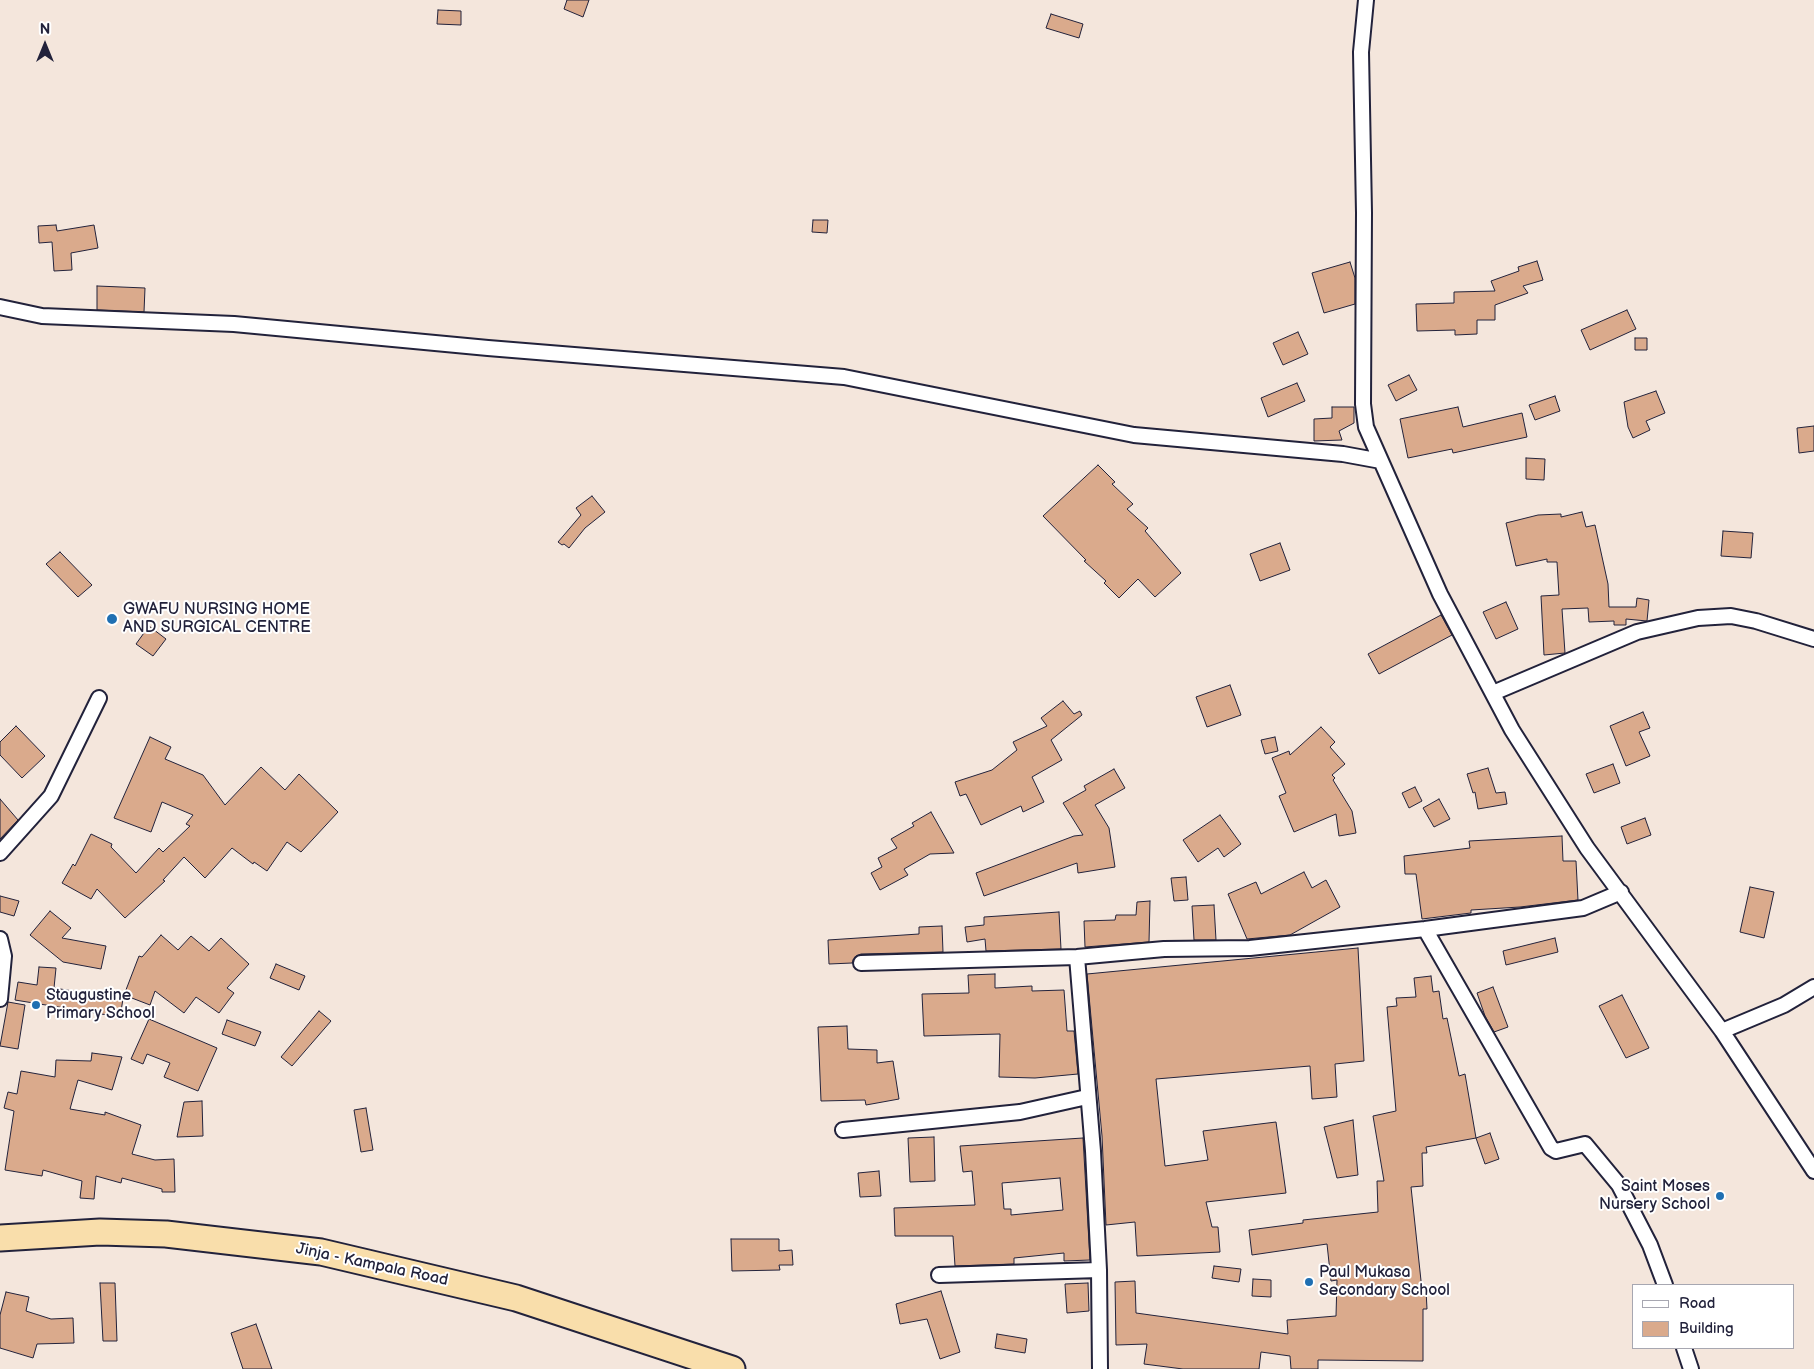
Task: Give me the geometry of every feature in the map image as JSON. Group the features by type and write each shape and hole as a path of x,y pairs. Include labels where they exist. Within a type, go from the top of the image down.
{"highway":[{"name":"Jinja - Kampala Road","path":"0,1238 100,1232 166,1234 321,1252 516,1298 732,1369"}],"street":[{"path":"1366,0 1361,52 1364,213 1363,404 1366,427 1440,594 1512,730 1587,848 1622,892 1722,1032 1814,1171"},
{"path":"0,307 42,316 234,324 488,348 844,377 1134,435 1343,454 1381,461"},
{"path":"1493,693 1638,632 1698,618 1731,616 1756,621 1814,639"},
{"path":"0,853 51,796 99,698"},
{"path":"861,963 1077,957 1164,949 1250,948 1425,929 1583,908 1622,892"},
{"path":"1425,929 1551,1148 1556,1151 1585,1144 1619,1185 1650,1245 1665,1284"},
{"path":"0,940 4,956 0,999"},
{"path":"1077,957 1099,1270 1100,1369"},
{"path":"1722,1032 1784,1005 1814,987"},
{"path":"843,1130 1020,1112 1087,1097"},
{"path":"939,1275 1099,1270"},
{"path":"1684,1349 1691,1369"}],"building":[{"path":"567,0 589,0 583,17 564,9"},
{"path":"438,10 461,11 461,25 437,24"},
{"path":"1051,14 1083,24 1079,38 1046,28"},
{"path":"813,220 828,220 827,233 812,232"},
{"path":"56,225 57,231 94,225 98,248 71,253 72,270 54,271 52,242 39,243 38,226"},
{"path":"1537,261 1543,280 1523,286 1528,293 1495,305 1495,320 1477,320 1477,334 1455,335 1455,330 1417,331 1416,304 1454,303 1454,292 1495,291 1491,281 1519,271 1518,267"},
{"path":"1350,262 1355,278 1355,304 1324,313 1312,273"},
{"path":"97,286 145,288 144,312 97,310"},
{"path":"1627,310 1636,329 1590,350 1581,330"},
{"path":"1298,332 1308,354 1283,365 1273,343"},
{"path":"1635,338 1647,338 1647,350 1635,350"},
{"path":"1409,375 1417,390 1396,401 1388,385"},
{"path":"1297,383 1305,401 1268,417 1261,398"},
{"path":"1656,391 1665,413 1646,421 1650,430 1633,438 1628,427 1624,402"},
{"path":"1555,396 1560,411 1535,420 1529,405"},
{"path":"1332,407 1354,407 1354,423 1339,431 1342,440 1314,441 1314,419 1332,418"},
{"path":"1458,407 1463,427 1522,413 1527,437 1453,453 1452,449 1408,458 1400,419"},
{"path":"1814,426 1814,451 1799,453 1797,428"},
{"path":"1526,458 1545,459 1544,480 1526,479"},
{"path":"1098,465 1115,482 1112,484 1133,504 1127,509 1148,528 1145,531 1181,573 1155,597 1138,579 1119,598 1104,583 1106,581 1084,561 1086,560 1043,516"},
{"path":"592,496 605,512 585,528 569,548 564,544 562,545 558,542 581,515 576,508"},
{"path":"1582,512 1586,527 1595,525 1608,584 1609,607 1636,607 1637,598 1649,600 1647,621 1626,619 1626,625 1614,625 1614,621 1589,622 1588,608 1562,609 1565,653 1544,655 1541,596 1559,595 1557,562 1547,562 1547,559 1516,566 1506,523 1538,515 1561,514 1561,517"},
{"path":"1723,531 1753,533 1751,558 1721,556"},
{"path":"1280,543 1290,570 1260,581 1250,554"},
{"path":"60,552 92,585 78,597 46,564"},
{"path":"1506,602 1518,629 1496,639 1483,612"},
{"path":"1441,615 1452,635 1379,674 1368,654"},
{"path":"149,626 166,639 153,656 136,644"},
{"path":"1230,685 1241,715 1207,727 1196,697"},
{"path":"1063,701 1074,714 1080,711 1082,715 1051,740 1062,760 1032,777 1044,802 1023,812 1021,806 981,825 966,794 960,796 955,782 992,770 1017,750 1013,742 1047,726 1041,718"},
{"path":"1643,712 1650,728 1639,732 1650,756 1626,766 1610,726"},
{"path":"16,726 45,756 22,778 0,755 0,742"},
{"path":"1321,727 1335,742 1330,747 1345,764 1332,775 1335,778 1333,780 1352,811 1356,833 1339,836 1336,814 1294,832 1279,796 1286,793 1272,758 1289,751 1290,755"},
{"path":"150,737 171,747 165,759 203,775 225,805 261,767 285,790 299,774 338,812 301,852 287,842 267,871 254,862 253,864 232,848 205,878 184,857 163,880 165,881 125,918 97,889 91,899 62,883 73,864 75,866 91,834 112,844 111,847 136,873 159,848 163,852 190,826 186,824 193,815 162,802 151,832 114,818"},
{"path":"1275,737 1278,751 1265,754 1261,740"},
{"path":"1613,764 1620,783 1594,793 1586,774"},
{"path":"1488,768 1496,793 1505,792 1507,804 1478,809 1475,792 1473,793 1467,774"},
{"path":"1114,769 1125,788 1095,805 1109,828 1115,867 1078,873 1077,863 984,896 976,873 1074,836 1083,835 1063,803 1086,790 1084,786"},
{"path":"1415,787 1422,801 1409,808 1402,793"},
{"path":"0,799 18,820 0,839"},
{"path":"1439,799 1450,819 1434,827 1423,808"},
{"path":"931,812 954,853 930,854 904,869 908,875 880,890 871,873 882,867 878,858 897,848 891,839 914,826 912,823"},
{"path":"1220,815 1241,844 1224,857 1218,848 1198,862 1183,840"},
{"path":"1645,818 1651,835 1627,844 1621,827"},
{"path":"1562,836 1563,861 1576,861 1578,900 1520,907 1471,910 1471,913 1422,919 1416,874 1405,874 1404,856 1470,848 1469,841"},
{"path":"1304,872 1312,888 1326,880 1340,907 1290,935 1247,939 1228,894 1256,882 1261,894"},
{"path":"1186,877 1188,900 1174,901 1171,878"},
{"path":"1750,887 1774,892 1764,938 1740,932"},
{"path":"0,896 19,901 14,916 0,912"},
{"path":"1150,901 1149,942 1085,947 1084,921 1115,920 1116,915 1136,915 1137,902"},
{"path":"1214,905 1216,940 1194,940 1192,906"},
{"path":"50,911 71,928 62,938 106,946 101,969 63,962 30,935"},
{"path":"1059,912 1061,949 986,951 985,939 967,942 965,927 984,925 984,917"},
{"path":"942,926 943,952 861,954 856,956 852,963 829,964 828,940 919,934 919,927"},
{"path":"161,935 178,950 191,936 209,951 221,938 249,964 227,988 234,993 219,1013 196,997 184,1013 155,991 150,1005 124,995 139,956 142,957"},
{"path":"1555,938 1558,952 1506,965 1503,951"},
{"path":"1358,948 1364,1061 1335,1064 1337,1097 1312,1099 1310,1066 1156,1079 1165,1166 1208,1160 1203,1131 1276,1122 1286,1193 1206,1202 1212,1227 1218,1227 1220,1252 1137,1256 1135,1222 1106,1225 1102,1136 1087,974"},
{"path":"276,964 305,976 299,990 270,978"},
{"path":"39,967 56,968 54,988 123,999 120,1017 15,1000 18,982 37,985"},
{"path":"995,974 995,988 1032,986 1032,991 1064,990 1067,1031 1074,1031 1078,1074 1035,1078 999,1077 1000,1034 924,1036 922,994 969,993 968,975"},
{"path":"1431,976 1433,992 1439,991 1443,1019 1447,1018 1459,1076 1465,1074 1476,1138 1426,1147 1427,1153 1422,1153 1423,1186 1411,1187 1422,1290 1426,1290 1427,1309 1423,1309 1423,1361 1318,1360 1318,1369 1291,1369 1290,1356 1261,1352 1259,1369 1183,1369 1144,1364 1147,1344 1116,1345 1115,1282 1135,1281 1136,1313 1288,1334 1287,1320 1336,1316 1337,1280 1331,1281 1327,1244 1252,1255 1249,1230 1303,1223 1303,1220 1378,1212 1377,1181 1384,1181 1373,1116 1396,1111 1387,1007 1397,1006 1396,998 1416,997 1414,978"},
{"path":"1493,987 1508,1027 1494,1032 1485,1016 1477,993"},
{"path":"1622,995 1649,1048 1626,1058 1599,1006"},
{"path":"8,1002 25,1005 18,1049 0,1046"},
{"path":"319,1011 331,1021 292,1066 281,1057"},
{"path":"149,1019 217,1048 198,1091 164,1077 170,1063 147,1054 143,1064 131,1059"},
{"path":"227,1020 261,1032 255,1046 222,1034"},
{"path":"847,1026 848,1049 877,1050 877,1063 893,1061 899,1099 866,1105 865,1100 821,1101 818,1027"},
{"path":"92,1053 122,1057 112,1090 78,1080 70,1109 105,1115 105,1112 141,1125 132,1154 155,1160 174,1159 175,1192 162,1192 162,1189 122,1178 121,1183 96,1176 94,1199 80,1198 82,1181 43,1170 42,1176 5,1170 14,1111 4,1108 8,1092 17,1094 21,1071 55,1077 56,1060 91,1061"},
{"path":"202,1101 203,1136 177,1137 184,1102"},
{"path":"366,1108 373,1150 361,1152 354,1110"},
{"path":"1353,1120 1358,1175 1337,1178 1324,1127"},
{"path":"1490,1133 1499,1159 1485,1164 1476,1138"},
{"path":"934,1137 935,1181 910,1182 908,1138"},
{"path":"1083,1138 1090,1260 1064,1261 1064,1253 1014,1258 1014,1264 955,1266 953,1236 895,1236 894,1208 975,1205 972,1171 963,1172 960,1146","holes":["1060,1178 1063,1210 1011,1215 1011,1209 1004,1209 1002,1183"]},
{"path":"879,1171 881,1196 860,1197 858,1173"},
{"path":"731,1239 779,1239 779,1251 792,1250 793,1265 779,1265 780,1270 732,1271"},
{"path":"1214,1266 1241,1269 1239,1282 1212,1278"},
{"path":"1253,1279 1271,1280 1271,1297 1252,1296"},
{"path":"100,1283 115,1283 117,1341 103,1341"},
{"path":"1088,1283 1089,1311 1067,1313 1065,1284"},
{"path":"941,1291 960,1352 940,1359 927,1319 900,1324 896,1304"},
{"path":"6,1292 29,1297 26,1311 51,1319 73,1318 74,1343 37,1344 33,1358 0,1348 0,1315"},
{"path":"256,1324 272,1369 243,1369 231,1333"},
{"path":"997,1334 1027,1339 1025,1353 995,1348"}],"place":[{"name":"GWAFU NURSING HOME AND SURGICAL CENTRE","path":"112,619"},
{"name":"Staugustine Primary School","path":"36,1005"},
{"name":"Saint Moses Nursery School","path":"1720,1196"},
{"name":"Paul Mukasa Secondary School","path":"1309,1282"}]}
